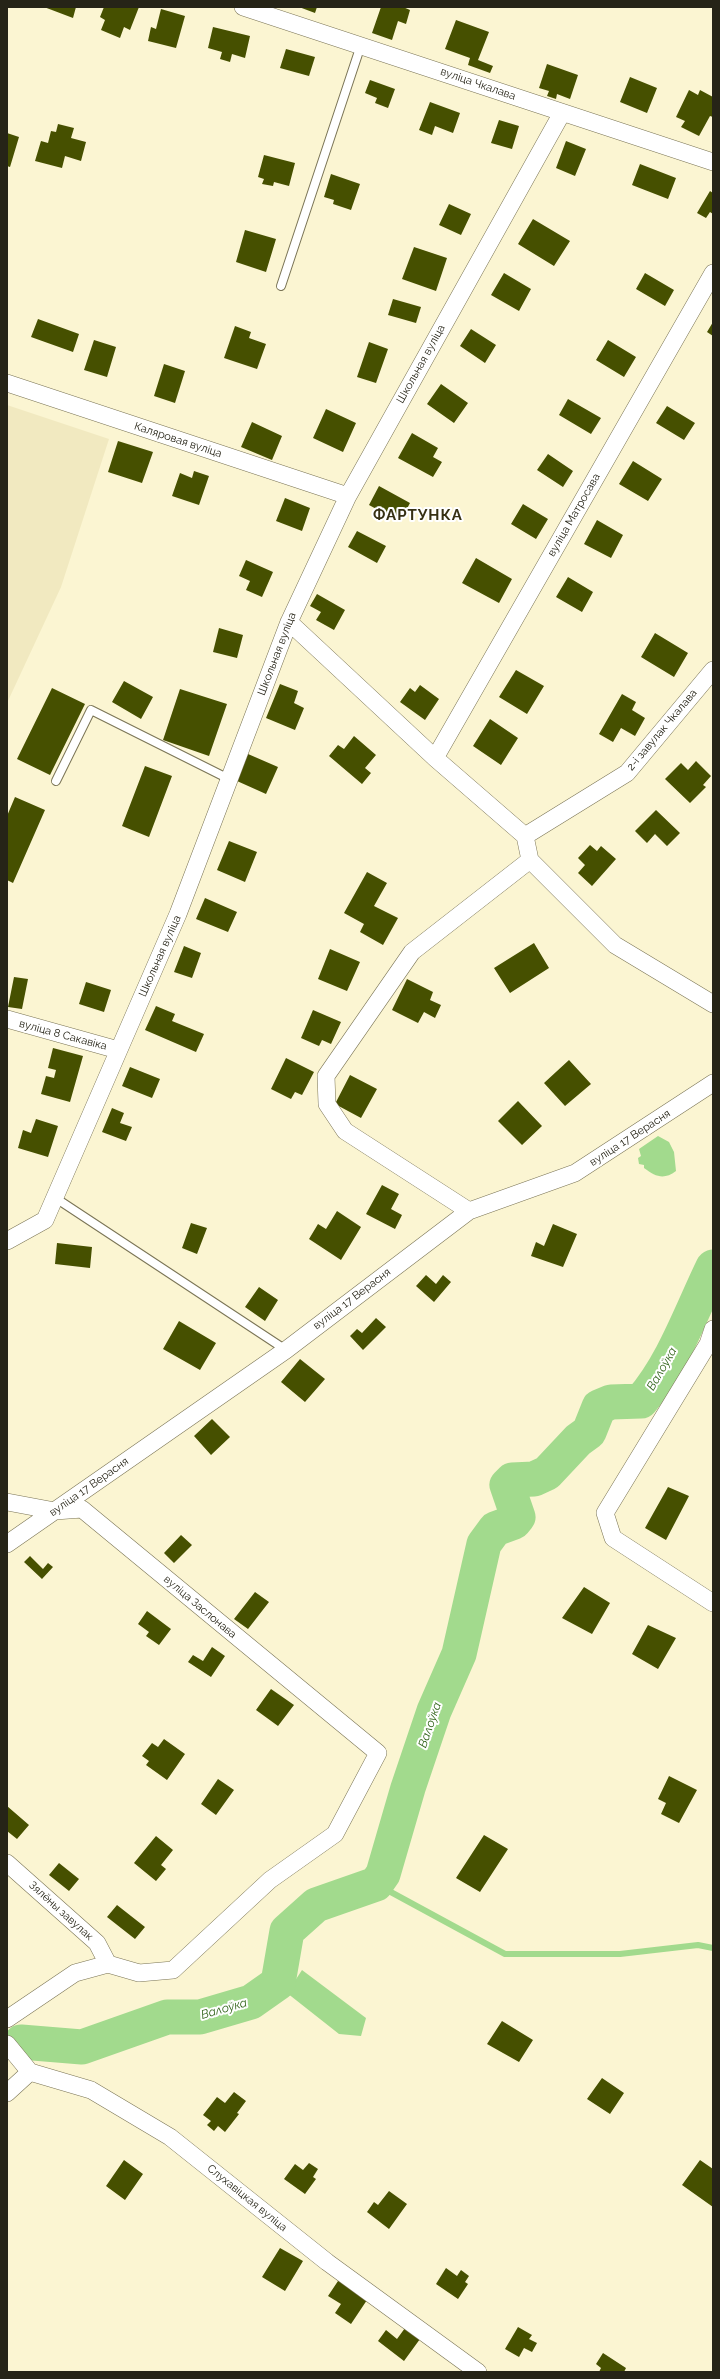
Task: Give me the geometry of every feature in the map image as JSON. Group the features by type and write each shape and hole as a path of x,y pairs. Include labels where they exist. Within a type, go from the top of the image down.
{"street":[{"name":"вуліца Чкалава","path":"243,7 713,162"},
{"name":"Школьная вуліца","path":"7,1241 45,1220 54,1196 178,914 289,622 348,496 562,113"},
{"name":"вуліца Матросава","path":"435,758 713,273"},
{"name":"Каляровая вуліца","path":"7,383 348,496"},
{"path":"289,622 435,758 525,836 530,860 615,945 713,1004"},
{"name":"2-і завулак Чкалава","path":"525,836 627,773 713,670"},
{"path":"470,1211 345,1131 327,1104 326,1076 412,952 530,860"},
{"name":"вуліца 8 Сакавіка","path":"7,1019 118,1050"},
{"name":"вуліца 17 Верасня","path":"7,1544 286,1350 470,1211 575,1173 713,1083"},
{"path":"713,1328 708,1344 605,1513 613,1538 713,1603"},
{"name":"вуліца Заслонава","path":"7,1502 55,1511 82,1509 378,1753 336,1834 270,1880 173,1970 140,1973 108,1964"},
{"name":"Зялёны завулак","path":"7,1862 97,1943 108,1964"},
{"path":"7,2019 76,1973 108,1964"},
{"path":"7,2044 30,2072 7,2094"},
{"name":"Слухавіцкая вуліца","path":"30,2072 91,2090 170,2137 327,2262 478,2372"}],"lane":[{"path":"281,286 361,45"},
{"path":"56,781 91,710 229,779"},
{"path":"54,1196 286,1350"}],"shaded area":[{"path":"7,405 109,439 61,587 7,703"},
{"path":"658,1136 669,1142 674,1152 676,1171 668,1176 652,1174 644,1168 644,1165 639,1164 638,1158 641,1156 639,1149"},
{"path":"302,1970 366,2018 361,2036 339,2034 287,1993"}],"building":[{"path":"44,7 76,7 73,18"},
{"path":"104,7 139,7 130,30 124,27 120,38 101,30 105,20 100,17"},
{"path":"299,7 317,7 315,13"},
{"path":"381,7 403,7 410,10 406,24 398,21 392,40 372,33"},
{"path":"161,9 185,16 176,48 148,41 151,27 156,29"},
{"path":"456,20 489,32 478,60 493,66 490,73 468,65 470,58 445,49"},
{"path":"213,27 250,36 245,58 232,54 230,62 220,59 222,52 208,48"},
{"path":"286,49 315,57 309,76 280,68"},
{"path":"547,64 578,75 570,99 557,94 556,99 547,96 549,91 539,88"},
{"path":"630,77 657,88 647,113 620,102"},
{"path":"370,80 395,89 388,108 375,103 377,98 365,93"},
{"path":"689,90 698,95 700,90 713,97 713,117 710,116 699,136 681,127 685,121 676,117"},
{"path":"430,102 460,113 453,133 435,126 432,135 419,130"},
{"path":"499,120 519,126 512,149 491,143"},
{"path":"58,124 74,128 71,138 86,142 81,161 65,156 62,168 35,161 41,141 48,143 51,131 56,132"},
{"path":"7,133 19,137 10,167 7,166"},
{"path":"566,141 586,149 575,176 556,168"},
{"path":"264,155 295,163 289,186 274,182 273,186 262,184 264,179 258,177"},
{"path":"640,164 676,178 668,199 632,185"},
{"path":"331,174 360,184 351,210 333,204 334,200 324,197"},
{"path":"710,191 713,193 713,214 710,212 706,218 697,213"},
{"path":"449,204 471,214 461,235 439,225"},
{"path":"533,219 570,241 554,266 518,244"},
{"path":"245,230 276,239 266,272 236,262"},
{"path":"414,247 447,258 436,291 402,279"},
{"path":"504,273 531,289 519,311 491,295"},
{"path":"645,273 674,290 665,306 636,289"},
{"path":"393,299 421,307 416,323 388,315"},
{"path":"38,319 79,334 73,352 31,337"},
{"path":"713,322 713,336 707,332"},
{"path":"235,326 251,332 249,338 266,344 257,369 224,358"},
{"path":"471,329 496,345 485,363 460,346"},
{"path":"94,340 116,347 107,377 84,370"},
{"path":"608,340 636,357 624,377 596,360"},
{"path":"369,342 388,349 376,383 357,377"},
{"path":"164,364 185,371 175,403 154,396"},
{"path":"441,384 468,403 454,423 427,404"},
{"path":"568,399 601,418 591,434 559,415"},
{"path":"667,406 695,423 684,440 656,423"},
{"path":"326,409 356,423 343,452 313,438"},
{"path":"252,422 282,436 272,460 241,447"},
{"path":"412,433 438,448 433,457 442,462 433,477 398,458"},
{"path":"118,441 153,452 142,483 108,472"},
{"path":"548,454 573,471 563,487 537,470"},
{"path":"633,461 662,479 648,501 619,484"},
{"path":"194,471 209,476 199,505 172,496 180,473 192,478"},
{"path":"379,486 410,503 400,522 369,505"},
{"path":"285,498 310,508 302,531 276,521"},
{"path":"523,504 548,519 536,539 511,524"},
{"path":"597,520 623,535 611,558 584,544"},
{"path":"357,531 386,546 377,563 348,547"},
{"path":"476,558 512,579 499,603 462,583"},
{"path":"246,560 273,572 262,597 246,590 250,581 239,576"},
{"path":"568,577 593,592 582,612 556,597"},
{"path":"317,594 345,610 334,630 316,620 321,612 310,606"},
{"path":"219,628 243,635 237,658 213,652"},
{"path":"655,633 688,653 674,677 641,657"},
{"path":"516,670 544,686 527,714 499,697"},
{"path":"124,681 153,697 141,719 112,702"},
{"path":"280,684 298,691 294,703 304,708 295,730 266,718"},
{"path":"420,685 439,699 425,720 400,702 410,688 415,692"},
{"path":"52,688 85,704 50,775 17,759"},
{"path":"180,689 227,704 209,756 163,740"},
{"path":"622,694 636,702 632,710 645,718 635,736 621,728 613,742 599,734"},
{"path":"490,719 518,738 501,765 473,746"},
{"path":"354,736 376,755 365,768 371,773 362,784 329,756 338,745 344,749"},
{"path":"248,754 278,767 266,794 237,781"},
{"path":"696,761 711,776 703,785 706,787 690,803 665,779 681,763 688,770"},
{"path":"145,766 172,776 149,837 122,826"},
{"path":"15,797 45,810 13,883 7,880 7,816"},
{"path":"656,810 680,833 667,846 655,834 647,843 635,831"},
{"path":"229,841 257,852 245,882 217,870"},
{"path":"590,845 597,851 601,846 616,859 592,886 578,873 585,865 578,858"},
{"path":"367,872 387,883 374,906 398,918 383,945 360,932 364,924 344,913"},
{"path":"205,898 237,912 228,932 196,919"},
{"path":"534,943 549,968 510,993 494,968"},
{"path":"184,946 201,953 192,978 174,972"},
{"path":"330,949 360,962 347,991 318,979"},
{"path":"14,977 28,979 22,1009 8,1007"},
{"path":"407,979 433,992 430,1000 441,1005 435,1018 424,1012 418,1023 392,1010"},
{"path":"86,982 111,990 104,1012 79,1004"},
{"path":"156,1006 175,1014 172,1021 204,1034 196,1052 145,1030"},
{"path":"313,1010 341,1022 331,1044 322,1040 319,1046 301,1038"},
{"path":"53,1048 83,1056 70,1102 41,1094 46,1076 54,1078 56,1070 48,1068"},
{"path":"286,1058 314,1072 302,1095 295,1092 291,1099 271,1089"},
{"path":"569,1060 591,1084 565,1106 544,1083"},
{"path":"130,1067 160,1079 152,1098 122,1086"},
{"path":"350,1075 377,1089 361,1118 335,1104"},
{"path":"518,1101 542,1126 522,1145 498,1121"},
{"path":"112,1108 124,1113 120,1123 132,1127 126,1141 102,1132"},
{"path":"36,1119 58,1126 48,1157 18,1148 23,1130 31,1133"},
{"path":"382,1185 399,1194 391,1209 402,1215 395,1229 366,1214"},
{"path":"337,1211 361,1227 341,1260 309,1239 318,1224 326,1229"},
{"path":"191,1223 207,1228 197,1254 182,1248"},
{"path":"553,1224 577,1234 563,1267 531,1256 536,1242 544,1246"},
{"path":"57,1243 92,1247 90,1268 55,1264"},
{"path":"426,1275 436,1284 443,1275 451,1282 434,1302 416,1286"},
{"path":"259,1287 278,1300 265,1321 245,1307"},
{"path":"376,1318 386,1327 363,1350 350,1336 357,1329 362,1333"},
{"path":"179,1321 216,1343 200,1370 163,1349"},
{"path":"300,1359 325,1379 305,1402 281,1382"},
{"path":"212,1419 230,1437 211,1455 194,1436"},
{"path":"668,1487 689,1496 666,1540 645,1528"},
{"path":"181,1535 192,1545 174,1563 164,1553"},
{"path":"30,1556 43,1569 48,1563 53,1567 42,1579 24,1562"},
{"path":"584,1587 610,1603 592,1634 562,1618"},
{"path":"255,1592 269,1602 248,1629 234,1619"},
{"path":"147,1611 171,1629 159,1645 146,1636 149,1632 138,1624"},
{"path":"648,1625 676,1638 658,1669 632,1654"},
{"path":"212,1647 225,1656 211,1677 188,1662 193,1655 203,1661"},
{"path":"271,1689 294,1705 278,1726 256,1710"},
{"path":"164,1739 185,1754 167,1780 146,1765 149,1761 142,1756 152,1743 158,1747"},
{"path":"669,1776 697,1790 679,1823 661,1814 666,1803 658,1799"},
{"path":"218,1779 234,1790 216,1815 201,1804"},
{"path":"7,1806 29,1825 17,1839 7,1831"},
{"path":"484,1835 508,1849 480,1892 456,1878"},
{"path":"156,1836 173,1850 161,1865 166,1869 156,1881 134,1863"},
{"path":"59,1863 79,1879 69,1891 49,1875"},
{"path":"117,1905 145,1927 135,1939 107,1917"},
{"path":"502,2021 533,2040 519,2062 487,2044"},
{"path":"602,2078 624,2093 610,2114 587,2099"},
{"path":"234,2092 246,2101 237,2113 239,2114 225,2132 218,2126 214,2131 207,2125 211,2121 203,2115 217,2097 225,2103"},
{"path":"124,2160 143,2174 125,2200 106,2186"},
{"path":"700,2160 713,2169 713,2207 682,2185"},
{"path":"309,2163 318,2169 313,2177 316,2179 305,2194 284,2179 295,2164 303,2170"},
{"path":"389,2191 407,2204 389,2229 367,2212 374,2202 378,2205"},
{"path":"280,2248 303,2261 285,2291 262,2277"},
{"path":"446,2268 457,2276 461,2270 469,2276 465,2282 468,2284 458,2299 436,2284"},
{"path":"340,2278 369,2297 351,2324 335,2313 341,2304 328,2296"},
{"path":"518,2327 532,2335 529,2339 537,2343 532,2352 524,2348 519,2357 505,2349"},
{"path":"405,2328 420,2339 404,2361 378,2341 386,2330 397,2339"},
{"path":"603,2353 626,2368 624,2372 599,2372 601,2368 596,2364"}],"waterway":[{"name":"Валоўка","path":"21,2042 82,2047 167,2017 200,2017 251,2002 278,1983 287,1931 316,1905 376,1884 383,1874 408,1788 434,1711 459,1654 484,1544 495,1529 514,1522 518,1517 507,1485 512,1480 534,1479 547,1473 578,1440 589,1432 599,1407 611,1402 641,1401 663,1371 681,1337 713,1267"},
{"path":"376,1884 505,1954 620,1954 698,1945 713,1948"}],"district":[{"name":"ФАРТУНКА","path":"418,515"}]}
